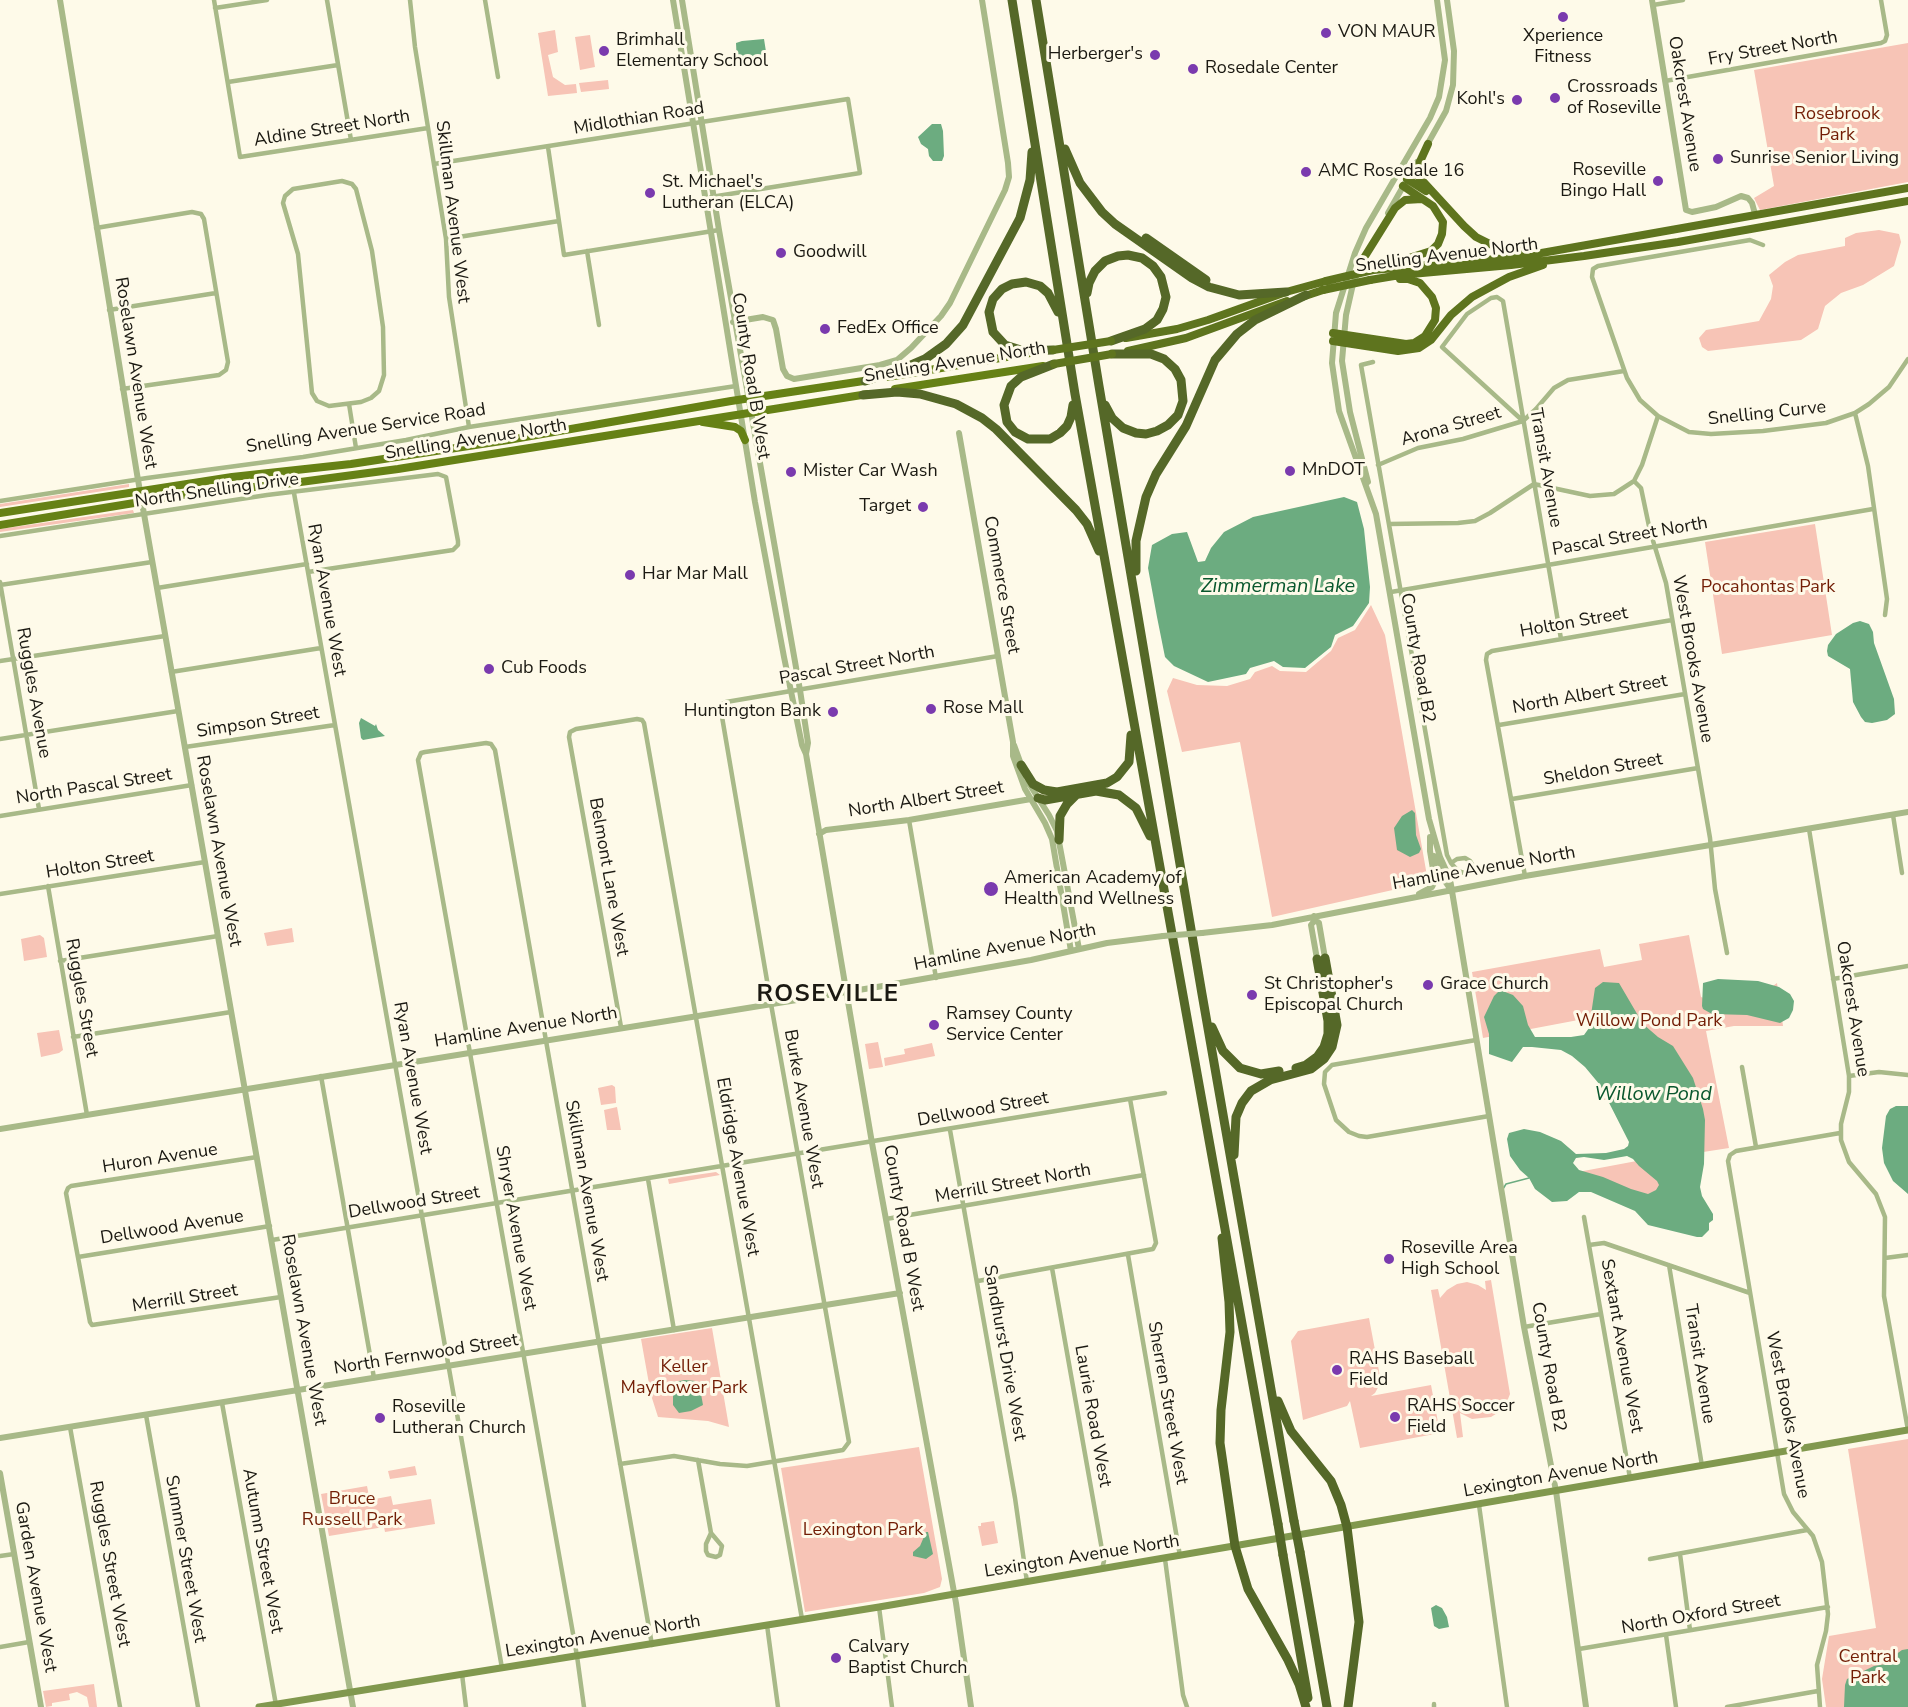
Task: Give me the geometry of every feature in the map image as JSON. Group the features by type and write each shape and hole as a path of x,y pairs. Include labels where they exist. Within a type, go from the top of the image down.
{"highway":[{"path":"1010,0 1019,41 1074,394 1278,1524 1308,1707"},
{"path":"1037,0 1099,386 1202,994 1327,1707"},
{"path":"1053,104 1062,142 1074,170 1092,200 1114,224 1192,278 1223,291 1239,295 1286,292"},
{"path":"865,381 925,359 946,344 963,325 1023,210 1031,172 1032,126"},
{"path":"1428,144 1418,166 1418,177 1464,226 1485,242 1508,249 1545,253"},
{"path":"1405,182 1448,208"},
{"path":"1374,275 1431,251 1438,244 1442,234 1443,222 1437,210 1405,182"},
{"name":"Snelling Avenue North","path":"1053,350 1167,331 1326,281 1545,253 1908,188"},
{"path":"1362,261 1401,202 1409,199 1428,201"},
{"name":"Snelling Avenue North","path":"1054,364 1175,341 1323,290 1374,275 1511,265 1584,256 1678,242 1908,201"},
{"path":"1086,302 1091,277 1099,266 1112,258 1121,255 1135,256 1148,262 1157,271 1165,290 1165,303 1161,315 1144,329 1111,341"},
{"path":"1343,338 1398,351 1419,348 1431,340 1451,315 1484,290 1522,272 1584,256"},
{"path":"1333,337 1406,344 1420,340 1430,332 1435,320 1436,308 1425,287 1408,279 1374,275"},
{"path":"1053,350 1017,350 1000,341 993,332 989,317 990,308 996,296 1002,289 1016,283 1026,282 1040,286 1053,301 1065,333"},
{"path":"1147,662 1136,555 1140,518 1150,487 1162,463 1186,426 1215,360 1228,343 1263,315 1306,296"},
{"path":"1099,386 1112,418 1123,428 1136,433 1150,433 1163,428 1173,420 1181,408 1183,394 1181,380 1170,364 1151,354 1112,354"},
{"path":"1054,364 1021,377 1011,386 1004,405 1005,416 1011,427 1028,439 1044,440 1055,437 1065,428 1071,417 1074,394"},
{"path":"863,395 905,392 933,396 966,408 989,423 1082,517 1097,546 1113,603"},
{"path":"1034,799 1043,795 1107,783 1120,774 1131,752 1129,699"},
{"path":"1021,765 1033,784 1044,790 1058,792"},
{"path":"1034,799 1045,800 1105,791 1119,795 1131,802 1140,814 1148,829 1161,869"},
{"path":"1059,840 1060,816 1076,795"},
{"path":"1202,994 1216,1037 1232,1062 1247,1071 1261,1074 1298,1068 1317,1057 1324,1047 1328,1034 1321,958"},
{"path":"1235,1187 1235,1125 1246,1097 1257,1086 1270,1080 1311,1069 1324,1059 1332,1047 1337,1025 1321,958"},
{"path":"1216,1183 1230,1315 1220,1443 1235,1546 1248,1589 1288,1660 1308,1707"},
{"path":"1265,1355 1287,1424 1331,1482 1347,1527 1359,1622 1348,1707"}],"main road":[{"name":"Snelling Avenue North","path":"0,513 140,491 508,440 739,400 1053,350"},
{"name":"Snelling Avenue North","path":"0,525 195,493 398,469 1054,364"},
{"path":"699,420 735,427 745,440"},
{"name":"Lexington Avenue North","path":"260,1707 652,1645 1165,1559 1908,1430"}],"street":[{"name":"Roselawn Avenue West","path":"60,0 122,389 353,1707"},
{"path":"214,0 228,82 338,65"},
{"path":"216,8 267,0"},
{"path":"327,0 351,140"},
{"name":"Skillman Avenue West","path":"411,0 415,48 446,239 449,297 469,427"},
{"path":"485,0 498,77"},
{"path":"673,1 683,0"},
{"name":"County Road B West","path":"683,0 709,197 711,231 745,440 771,593 802,745 806,754 872,1143 954,1593 971,1707"},
{"path":"726,323 764,317 772,320 776,328 783,369 791,378 880,365 897,360 946,309 1005,190 1009,177 982,0"},
{"name":"County Road B2","path":"1437,0 1445,60 1439,98 1430,118 1366,228 1348,269 1339,298 1332,363 1339,411 1376,514 1436,862 1451,890 1524,1328 1556,1491 1586,1707"},
{"name":"County Road B2","path":"1369,492 1346,393 1343,338 1349,299 1362,261 1446,111 1455,69 1447,0"},
{"path":"1652,3 1683,0"},
{"name":"Fry Street North","path":"1665,81 1852,50 1885,41 1887,35 1881,0"},
{"name":"County Road B West","path":"673,1 698,124"},
{"name":"Oakcrest Avenue","path":"1652,3 1686,208 1688,211 1716,207 1741,196 1748,198 1752,203 1755,214"},
{"path":"1439,12 1449,11"},
{"name":"Aldine Street North","path":"228,82 240,157 428,128"},
{"name":"Midlothian Road","path":"434,164 848,99 860,173 709,197"},
{"path":"548,147 564,255 719,230"},
{"path":"1395,177 1405,182"},
{"path":"342,181 349,182 357,192 372,251 383,327 384,375 381,386 371,398 349,404 323,405 312,393 298,254 283,203 290,190 342,181"},
{"name":"County Road B West","path":"709,197 719,230 800,690 808,743 806,754"},
{"path":"96,228 198,212 204,219 228,363 224,372 122,389"},
{"path":"446,239 559,222"},
{"name":"Snelling Curve","path":"1763,245 1750,240 1595,267 1591,273 1624,371 1641,400 1658,416 1689,432 1712,434 1763,432 1826,423 1855,413 1869,404 1889,387 1908,359"},
{"path":"587,251 599,325"},
{"path":"109,310 216,293"},
{"name":"Transit Avenue","path":"1523,421 1442,347 1467,314 1491,298 1497,297 1503,302 1561,639"},
{"path":"1373,362 1361,364 1445,844 1451,863 1458,871 1464,873 1470,871 1473,866 1465,858 1451,863"},
{"name":"Arona Street","path":"1378,465 1418,448 1458,441 1523,421 1548,393 1561,384 1575,379 1624,371"},
{"name":"Snelling Avenue Service Road","path":"0,501 138,479 303,457 469,427 736,386"},
{"path":"349,404 356,448"},
{"path":"1855,413 1868,466 1887,599 1885,615"},
{"path":"1389,524 1475,521 1534,484 1598,496 1614,494 1634,481 1642,465 1658,416"},
{"name":"Commerce Street","path":"959,433 1016,766 1034,799 1053,823 1059,840 1079,949"},
{"name":"North Snelling Drive","path":"0,536 218,502 441,475 448,480 458,540 455,548 449,551 308,572"},
{"name":"West Brooks Avenue","path":"1634,481 1641,488 1654,547 1662,567 1712,846 1715,889 1727,953"},
{"name":"Ryan Avenue West","path":"294,493 334,725 397,1064 502,1668"},
{"name":"Pascal Street North","path":"1391,592 1873,509"},
{"path":"0,584 152,562"},
{"path":"157,588 307,564"},
{"name":"Ruggles Avenue","path":"0,584 39,809"},
{"name":"Holton Street","path":"1499,725 1486,660 1487,654 1492,651 1672,620"},
{"path":"0,661 165,636"},
{"path":"171,672 321,648"},
{"name":"Pascal Street North","path":"720,705 726,702 998,656"},
{"name":"North Albert Street","path":"1499,725 1685,694"},
{"name":"Burke Avenue West","path":"720,705 849,1442 847,1447 839,1451 776,1462"},
{"name":"Simpson Street","path":"0,739 178,711"},
{"name":"Belmont Lane West","path":"621,1027 569,737 570,732 576,729 642,720"},
{"name":"Eldridge Avenue West","path":"642,720 776,1462 802,1620"},
{"name":"Simpson Street","path":"185,747 334,725"},
{"path":"1499,725 1525,876"},
{"name":"Skillman Avenue West","path":"420,755 425,752 486,742 492,744 495,750 652,1645"},
{"name":"Commerce Street","path":"1013,742 1052,839 1071,951"},
{"name":"Shryer Avenue West","path":"420,755 418,760 498,1203 584,1707"},
{"name":"Sheldon Street","path":"1512,800 1698,768"},
{"name":"North Pascal Street","path":"0,816 192,785"},
{"name":"North Albert Street","path":"819,834 826,830 909,820 1034,799"},
{"name":"Hamline Avenue North","path":"0,1129 936,978 1129,940 1254,928 1525,876 1908,812"},
{"path":"1893,815 1902,873"},
{"path":"909,820 936,978"},
{"name":"Oakcrest Avenue","path":"1809,829 1849,1076 1849,1092 1840,1133 1849,1162 1876,1194 1883,1210 1886,1226 1885,1302 1908,1430"},
{"path":"1417,896 1434,883 1430,851 1431,834"},
{"name":"Holton Street","path":"0,894 205,862"},
{"name":"Ruggles Street","path":"48,886 87,1114"},
{"path":"1314,918 1311,925 1321,958"},
{"path":"60,961 218,936"},
{"path":"1833,979 1908,966"},
{"path":"74,1037 231,1012"},
{"path":"1476,1040 1332,1065 1325,1072 1324,1084 1336,1120 1349,1132 1359,1136 1367,1137 1490,1116"},
{"path":"1742,1067 1756,1147 1840,1133"},
{"path":"1849,1076 1879,1071 1908,1075"},
{"path":"321,1076 374,1378"},
{"name":"Dellwood Street","path":"272,1240 1165,1093"},
{"path":"978,1281 1153,1250 1156,1243 1130,1099"},
{"name":"Sandhurst Drive West","path":"950,1130 978,1281 1027,1582"},
{"name":"West Brooks Avenue","path":"1756,1147 1736,1151 1730,1155 1728,1161 1786,1500 1813,1536 1820,1553 1828,1607 1826,1631 1817,1665 1820,1707"},
{"name":"Huron Avenue","path":"78,1257 66,1193 71,1186 257,1157"},
{"name":"Merrill Street North","path":"886,1219 1144,1175"},
{"path":"648,1179 674,1330"},
{"name":"Sextant Avenue West","path":"1584,1217 1630,1479"},
{"name":"Dellwood Avenue","path":"78,1257 270,1226"},
{"path":"1589,1245 1604,1243 1750,1293"},
{"name":"Sherren Street West","path":"1128,1255 1180,1556"},
{"path":"1885,1258 1908,1255"},
{"name":"Merrill Street","path":"78,1257 92,1325 282,1297"},
{"name":"Transit Avenue","path":"1669,1265 1702,1466"},
{"name":"Laurie Road West","path":"1053,1268 1104,1561 1101,1569"},
{"name":"North Fernwood Street","path":"0,1438 900,1293"},
{"path":"1524,1328 1601,1314"},
{"name":"Autumn Street West","path":"222,1403 276,1704"},
{"name":"Summer Street West","path":"146,1415 198,1707"},
{"name":"Ruggles Street West","path":"70,1427 120,1707"},
{"path":"620,1464 667,1456 735,1466 776,1462"},
{"path":"698,1460 711,1533 722,1546 720,1555 716,1557 708,1555 706,1551 706,1544 711,1533"},
{"name":"Garden Avenue West","path":"0,1473 41,1707"},
{"path":"1479,1505 1507,1707"},
{"path":"1650,1559 1808,1530"},
{"path":"0,1556 14,1554"},
{"path":"1680,1554 1690,1630"},
{"path":"1165,1559 1183,1695 1187,1707"},
{"path":"879,1607 892,1707"},
{"name":"North Oxford Street","path":"1579,1649 1828,1607"},
{"path":"767,1625 778,1707"},
{"path":"1666,1635 1676,1707"},
{"path":"0,1647 29,1642"},
{"path":"462,1674 466,1707"},
{"path":"1728,1707 1818,1691"}],"green space":[{"path":"555,30 558,52 548,55 553,77 565,85 576,84 577,93 548,96 538,33"},
{"path":"590,35 595,67 580,70 575,37"},
{"name":"Rosebrook Park","path":"1908,43 1908,182 1760,210 1754,198 1774,186 1754,70"},
{"path":"608,80 609,89 581,92 579,83"},
{"path":"1879,230 1899,234 1901,242 1894,266 1863,285 1841,293 1825,306 1818,329 1801,340 1708,351 1702,347 1699,338 1706,330 1759,321 1771,299 1773,286 1769,275 1785,262 1798,255 1845,246 1845,238 1856,233"},
{"path":"129,484 129,487 0,507 0,504"},
{"path":"133,510 134,513 0,532 0,529"},
{"name":"Pocahontas Park","path":"1815,524 1832,635 1722,654 1705,542"},
{"path":"1371,605 1385,635 1427,876 1424,883 1272,917 1240,742 1182,752 1167,691 1173,678 1197,685 1227,686 1250,679 1255,672 1272,666 1280,671 1306,672 1331,651 1338,638 1355,630"},
{"path":"292,928 294,942 267,946 264,933"},
{"path":"40,935 44,938 47,957 24,961 21,939"},
{"name":"Willow Pond Park","path":"1689,935 1701,997 1714,1002 1759,996 1777,983 1783,1026 1734,1026 1706,1031 1729,1148 1684,1155 1692,1212 1578,1172 1642,1160 1630,1095 1604,1100 1589,1018 1483,1038 1472,972 1600,949 1604,967 1642,960 1639,944"},
{"path":"59,1030 63,1050 41,1057 37,1033"},
{"path":"878,1042 883,1067 869,1069 865,1044"},
{"path":"932,1043 935,1056 885,1066 884,1058 905,1054 904,1049"},
{"path":"612,1085 615,1087 616,1103 601,1105 598,1088"},
{"path":"617,1107 621,1130 607,1130 604,1110"},
{"path":"716,1172 720,1175 669,1184 668,1179"},
{"path":"1491,1280 1510,1394 1506,1404 1491,1417 1472,1419 1460,1413 1463,1437 1457,1438 1431,1290 1438,1289 1440,1298 1457,1284 1467,1282 1486,1290 1485,1281"},
{"name":"RAHS Baseball Field","path":"1369,1318 1381,1382 1371,1396 1431,1385 1440,1433 1360,1448 1350,1401 1347,1406 1303,1420 1291,1341 1298,1331"},
{"name":"Keller Mayflower Park","path":"712,1328 729,1427 708,1421 658,1417 651,1395 641,1339"},
{"name":"Central Park","path":"1908,1439 1908,1707 1826,1707 1822,1679 1829,1636 1876,1628 1848,1449"},
{"name":"Lexington Park","path":"919,1447 942,1579 940,1587 924,1593 805,1612 781,1468"},
{"path":"415,1466 417,1475 390,1479 388,1471"},
{"name":"Bruce Russell Park","path":"367,1486 369,1496 374,1495 375,1499 391,1496 393,1505 431,1499 435,1524 385,1532 384,1527 329,1536 321,1494"},
{"path":"994,1521 998,1543 982,1546 978,1526 981,1526 981,1523"},
{"path":"94,1684 97,1707 89,1707 87,1697 77,1692 69,1694 70,1700 52,1703 52,1706 46,1707 43,1691"}],"water":[{"path":"764,39 767,58 737,65 736,43"},
{"path":"932,124 941,124 943,131 944,156 942,161 933,161 928,149 921,144 918,137"},
{"name":"Zimmerman Lake","path":"1344,497 1357,502 1364,529 1370,587 1369,603 1353,626 1335,635 1331,647 1305,668 1283,667 1274,661 1250,668 1246,674 1208,682 1174,666 1165,657 1148,568 1152,545 1172,534 1187,532 1198,562 1205,561 1211,548 1224,532 1253,517"},
{"path":"1860,621 1869,624 1873,632 1874,643 1894,699 1895,714 1887,720 1872,723 1865,722 1853,702 1850,669 1828,656 1827,651 1828,645 1836,634"},
{"path":"361,718 375,726 376,724 378,730 385,736 363,740 359,723"},
{"path":"1412,810 1415,813 1416,835 1421,849 1419,853 1410,857 1397,850 1394,828 1402,816"},
{"path":"1718,979 1758,981 1779,987 1790,994 1794,1001 1793,1010 1789,1018 1780,1023 1747,1015 1712,1014 1702,1006 1703,983"},
{"name":"Willow Pond","path":"1603,982 1619,983 1643,1024 1673,1046 1693,1078 1705,1120 1704,1164 1700,1187 1702,1196 1713,1214 1709,1230 1702,1237 1648,1225 1635,1211 1591,1192 1579,1192 1567,1201 1552,1202 1535,1189 1529,1178 1510,1156 1507,1139 1509,1133 1524,1129 1540,1132 1561,1141 1576,1154 1606,1153 1628,1146 1629,1142 1600,1085 1572,1056 1561,1050 1532,1047 1523,1047 1512,1062 1489,1054 1489,1034 1484,1017 1494,996 1500,990 1513,995 1523,1006 1528,1025 1535,1037 1571,1037 1584,1035 1589,1028 1595,988","holes":["1627,1156 1657,1181 1659,1185 1656,1190 1648,1194 1631,1189 1579,1170 1573,1163 1576,1158 1584,1157 1604,1160"]},
{"path":"1896,1106 1908,1106 1908,1194 1893,1181 1884,1163 1882,1148 1886,1116 1890,1109"},
{"path":"696,1381 703,1405 691,1411 679,1413 673,1405 673,1382"},
{"path":"928,1532 933,1554 926,1559 913,1556 913,1552 920,1546"},
{"path":"1436,1605 1442,1608 1449,1627 1439,1629 1434,1626 1431,1608"},
{"path":"1908,1649 1908,1707 1844,1707 1847,1679 1874,1666 1892,1663 1895,1655"}],"waterway":[{"path":"1503,1189 1506,1184 1529,1178"}],"place":[{"name":"Xperience Fitness","path":"1563,17"},
{"name":"VON MAUR","path":"1326,33"},
{"name":"Brimhall Elementary School","path":"604,51"},
{"name":"Herberger's","path":"1155,55"},
{"name":"Rosedale Center","path":"1193,69"},
{"name":"Crossroads of Roseville","path":"1555,98"},
{"name":"Kohl's","path":"1517,100"},
{"name":"Sunrise Senior Living","path":"1718,159"},
{"name":"AMC Rosedale 16","path":"1306,172"},
{"name":"Roseville Bingo Hall","path":"1658,181"},
{"name":"St. Michael's Lutheran (ELCA)","path":"650,193"},
{"name":"Goodwill","path":"781,253"},
{"name":"FedEx Office","path":"825,329"},
{"name":"MnDOT","path":"1290,471"},
{"name":"Mister Car Wash","path":"791,472"},
{"name":"Target","path":"923,507"},
{"name":"Har Mar Mall","path":"630,575"},
{"name":"Cub Foods","path":"489,669"},
{"name":"Rose Mall","path":"931,709"},
{"name":"Huntington Bank","path":"833,712"},
{"name":"American Academy of Health and Wellness","path":"991,889"},
{"name":"Grace Church","path":"1428,985"},
{"name":"St Christopher's Episcopal Church","path":"1252,995"},
{"name":"Ramsey County Service Center","path":"934,1025"},
{"name":"Roseville Area High School","path":"1389,1259"},
{"name":"RAHS Baseball Field","path":"1337,1370"},
{"name":"RAHS Soccer Field","path":"1395,1417"},
{"name":"Roseville Lutheran Church","path":"380,1418"},
{"name":"Calvary Baptist Church","path":"836,1658"}],"district":[{"name":"ROSEVILLE","path":"828,995"}]}
